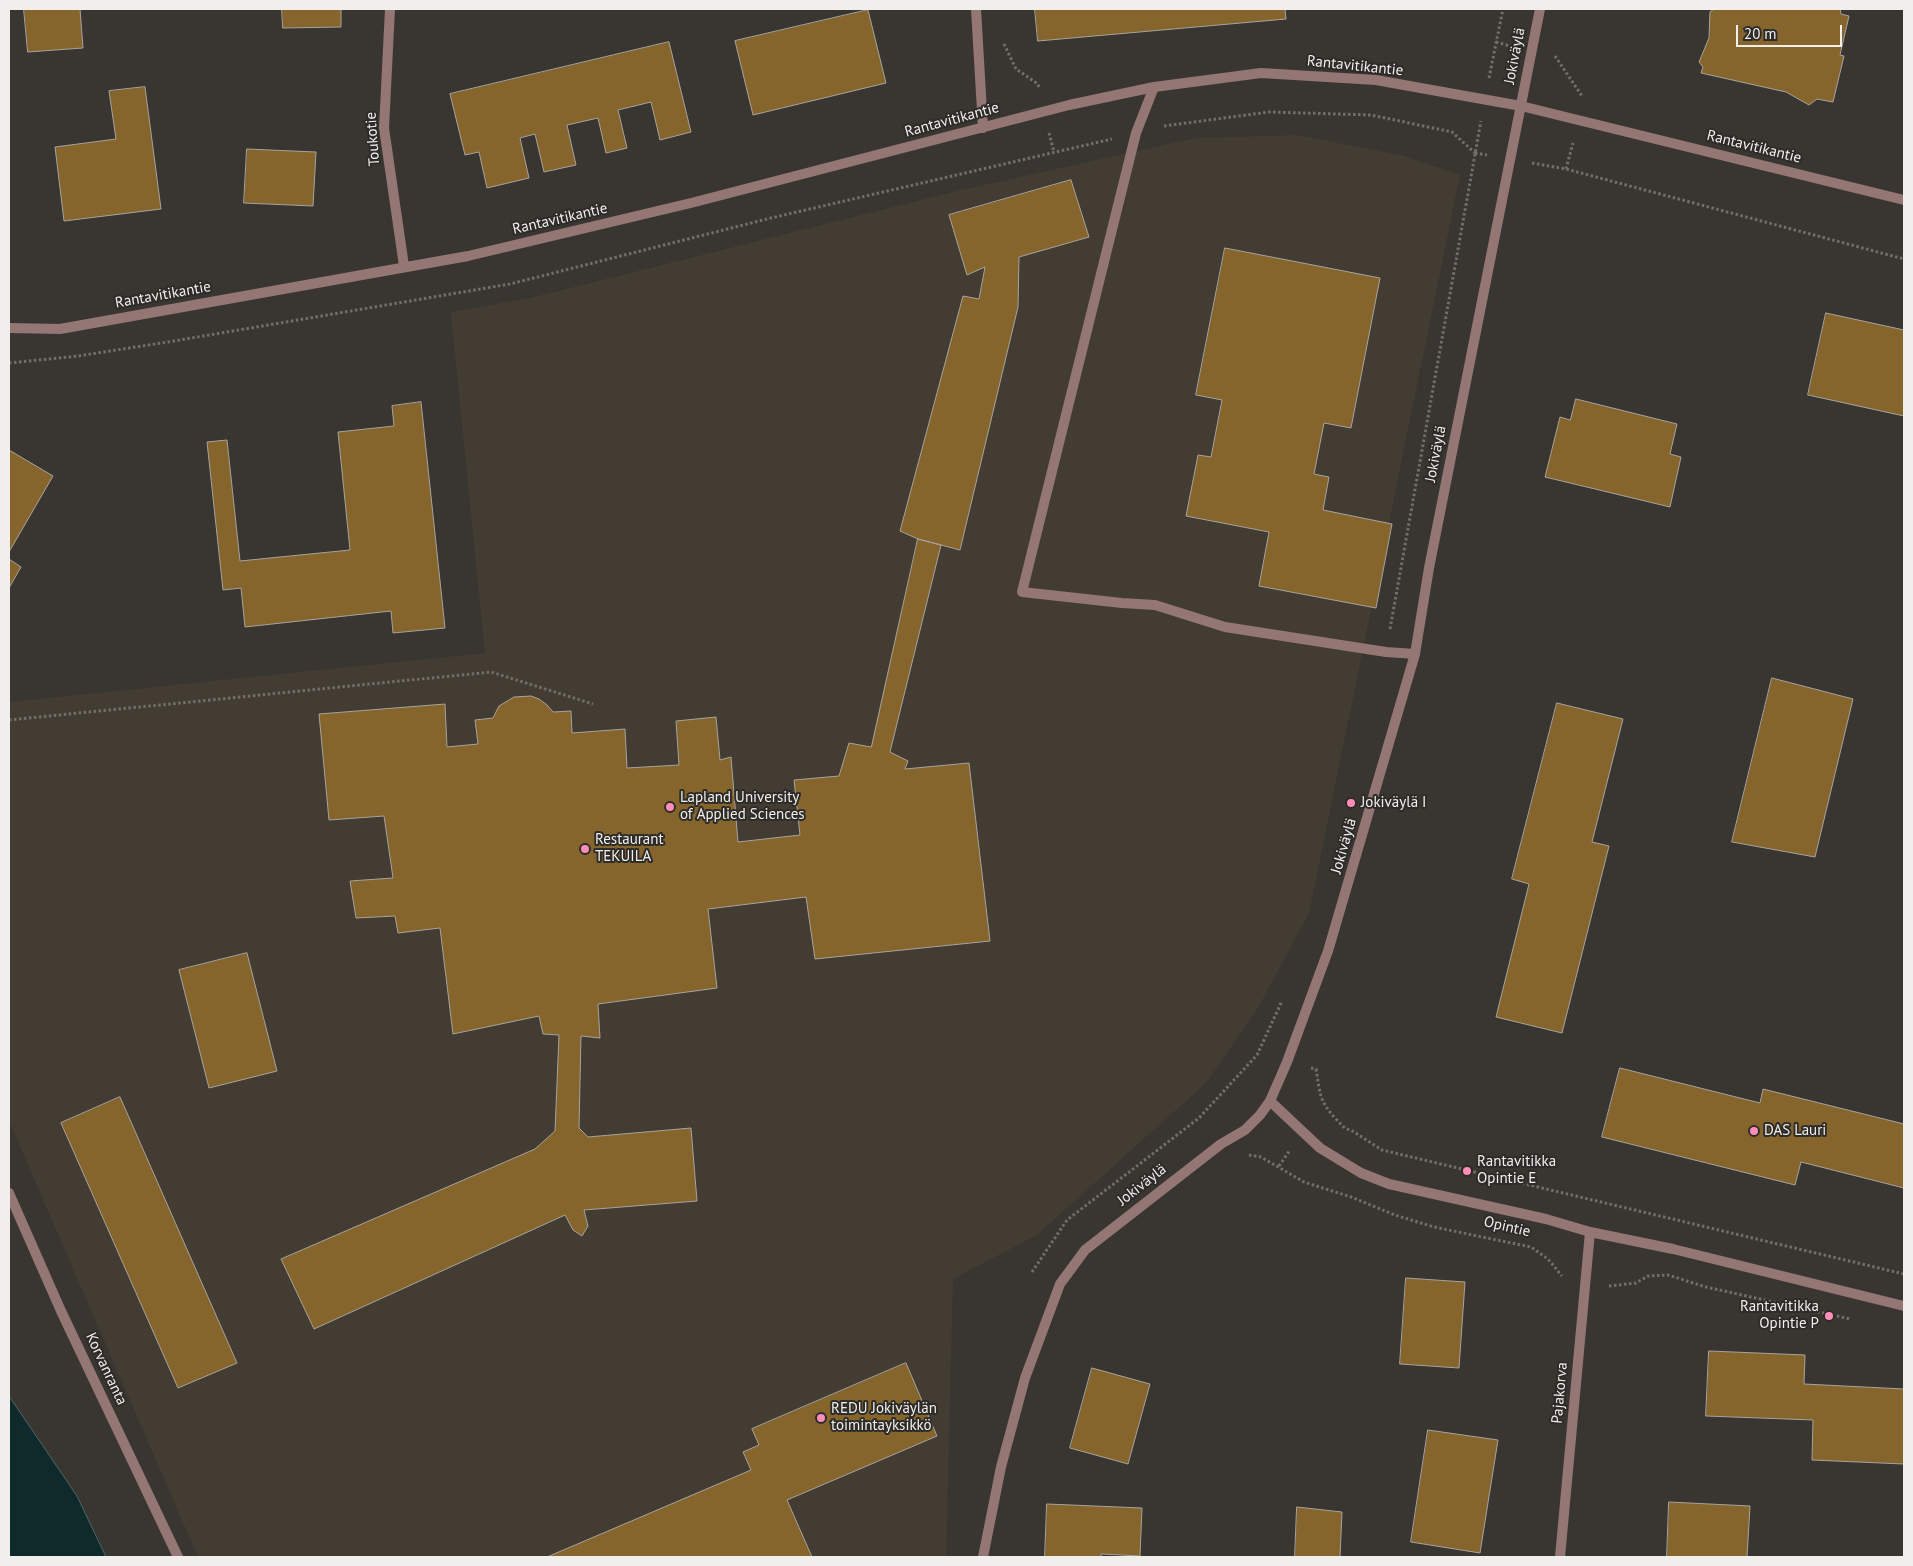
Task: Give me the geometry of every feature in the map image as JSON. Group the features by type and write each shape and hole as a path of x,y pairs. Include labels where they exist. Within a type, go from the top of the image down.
{"street":[{"name":"Toukotie","path":"390,9 384,128 404,266"},
{"path":"976,9 983,128"},
{"name":"Jokiväylä","path":"983,1557 1000,1468 1025,1378 1060,1284 1085,1250 1221,1144 1245,1130 1260,1115 1270,1101 1288,1062 1328,952 1416,654 1429,568 1540,9"},
{"name":"Rantavitikantie","path":"9,328 60,329 468,256 691,203 1044,111 1154,87 1260,73 1376,80 1521,106 1904,200"},
{"path":"1154,87 1136,133 1022,592 1155,605 1225,627 1386,652 1416,654"},
{"name":"Opintie","path":"1270,1101 1320,1148 1361,1173 1389,1184 1546,1219 1590,1232 1673,1249 1904,1306"},
{"name":"Korvanranta","path":"9,1193 65,1320 178,1557"},
{"name":"Pajakorva","path":"1560,1557 1590,1232"}],"path":[{"name":"Jokiväylä","path":"1496,42 1503,9"},
{"path":"1003,37 1004,46 1016,69 1038,84 1054,152"},
{"path":"1555,56 1584,99"},
{"path":"9,363 78,356 168,342 510,284 771,218 1166,126 1269,112 1371,115 1452,132 1475,153 1386,652"},
{"path":"1566,169 1904,259"},
{"path":"9,720 491,672 593,704"},
{"path":"1032,1272 1066,1220 1199,1118 1257,1055 1286,993"},
{"path":"1257,1055 1316,1069 1321,1099 1327,1109 1346,1129 1351,1130 1382,1150 1904,1274"},
{"name":"Opintie","path":"1199,1118 1221,1144 1243,1154 1262,1157 1304,1182 1434,1227 1531,1247 1548,1259 1563,1277 1574,1281 1610,1287 1636,1283 1648,1276 1668,1275 1706,1287 1857,1321"}],"shaded area":[{"name":"Lapland University of Applied Sciences","path":"1297,135 1404,156 1460,175 1309,913 1258,1008 1207,1082 1037,1235 953,1279 946,1557 198,1557 9,1121 9,702 485,653 451,312 530,298 957,191 1196,138"}],"water":[{"path":"9,1396 77,1496 106,1557 9,1557"}],"building":[{"path":"24,9 80,9 83,48 28,52"},
{"path":"282,9 341,9 341,27 283,28"},
{"path":"1035,9 1285,9 1286,19 1038,41"},
{"path":"1715,9 1840,9 1841,14 1849,16 1840,55 1844,56 1833,102 1817,99 1809,105 1786,92 1701,73 1703,67 1699,62 1709,38 1710,12"},
{"path":"868,10 886,83 753,115 735,41"},
{"path":"669,42 691,132 660,140 651,102 618,110 627,148 606,153 598,118 567,125 576,165 544,172 535,134 520,138 529,178 487,188 479,152 465,155 450,94"},
{"path":"145,87 161,209 64,221 55,147 116,139 109,91"},
{"path":"247,149 316,152 313,206 244,203"},
{"path":"1071,180 1089,237 1019,257 1018,307 960,550 918,539 900,531 963,296 979,299 985,267 967,275 949,215"},
{"path":"1225,248 1380,278 1351,428 1324,423 1314,474 1329,477 1323,510 1392,524 1376,608 1259,586 1269,532 1186,516 1198,455 1211,457 1222,400 1196,395"},
{"path":"1826,313 1904,330 1904,416 1808,395"},
{"path":"1576,399 1677,424 1670,454 1681,457 1670,507 1545,477 1560,417 1570,420"},
{"path":"421,402 445,628 393,633 391,611 245,627 241,588 223,590 207,442 227,440 240,561 350,550 338,432 394,426 392,406"},
{"path":"9,450 53,476 9,552"},
{"path":"918,539 941,545 890,752 908,761 905,769 969,763 990,941 815,959 806,897 708,909 717,988 598,1004 600,1038 581,1036 579,1128 588,1137 691,1128 697,1201 584,1210 588,1226 582,1236 573,1230 565,1215 314,1329 281,1259 535,1149 555,1131 559,1035 543,1034 539,1016 453,1034 440,928 398,933 395,916 356,918 350,881 393,878 384,816 329,820 319,714 445,704 447,747 478,744 475,720 493,718 499,706 514,697 531,696 539,699 553,712 571,711 572,733 625,729 627,768 679,765 676,721 716,717 720,760 731,757 738,842 800,835 794,780 839,776 849,743 871,747"},
{"path":"9,559 21,567 9,588"},
{"path":"1772,678 1853,699 1815,857 1732,842"},
{"path":"1557,703 1623,719 1592,842 1609,846 1562,1033 1496,1017 1529,884 1512,879"},
{"path":"247,953 277,1071 209,1088 179,970"},
{"name":"DAS Lauri","path":"1620,1068 1760,1103 1763,1089 1904,1124 1904,1188 1801,1162 1795,1185 1602,1137"},
{"path":"120,1097 237,1363 178,1388 61,1123"},
{"path":"1406,1278 1465,1282 1459,1368 1400,1364"},
{"path":"1709,1351 1805,1355 1804,1384 1904,1389 1904,1464 1812,1460 1813,1420 1706,1416"},
{"path":"906,1363 937,1436 787,1500 812,1557 547,1557 751,1470 743,1452 759,1445 752,1429"},
{"path":"1092,1368 1150,1384 1128,1464 1070,1448"},
{"path":"1428,1430 1498,1440 1480,1553 1411,1542"},
{"path":"1669,1502 1750,1506 1747,1557 1667,1557"},
{"path":"1047,1504 1142,1508 1140,1556 1101,1554 1101,1557 1045,1557"},
{"path":"1297,1507 1342,1512 1340,1557 1295,1557"}],"place":[{"name":"Jokiväylä I","path":"1351,803"},
{"name":"Lapland University of Applied Sciences","path":"670,807"},
{"name":"Restaurant TEKUILA","path":"585,849"},
{"name":"DAS Lauri","path":"1754,1131"},
{"name":"Rantavitikka Opintie E","path":"1467,1171"},
{"name":"Rantavitikka Opintie P","path":"1829,1316"},
{"name":"REDU Jokiväylän toimintayksikkö","path":"821,1418"}]}
